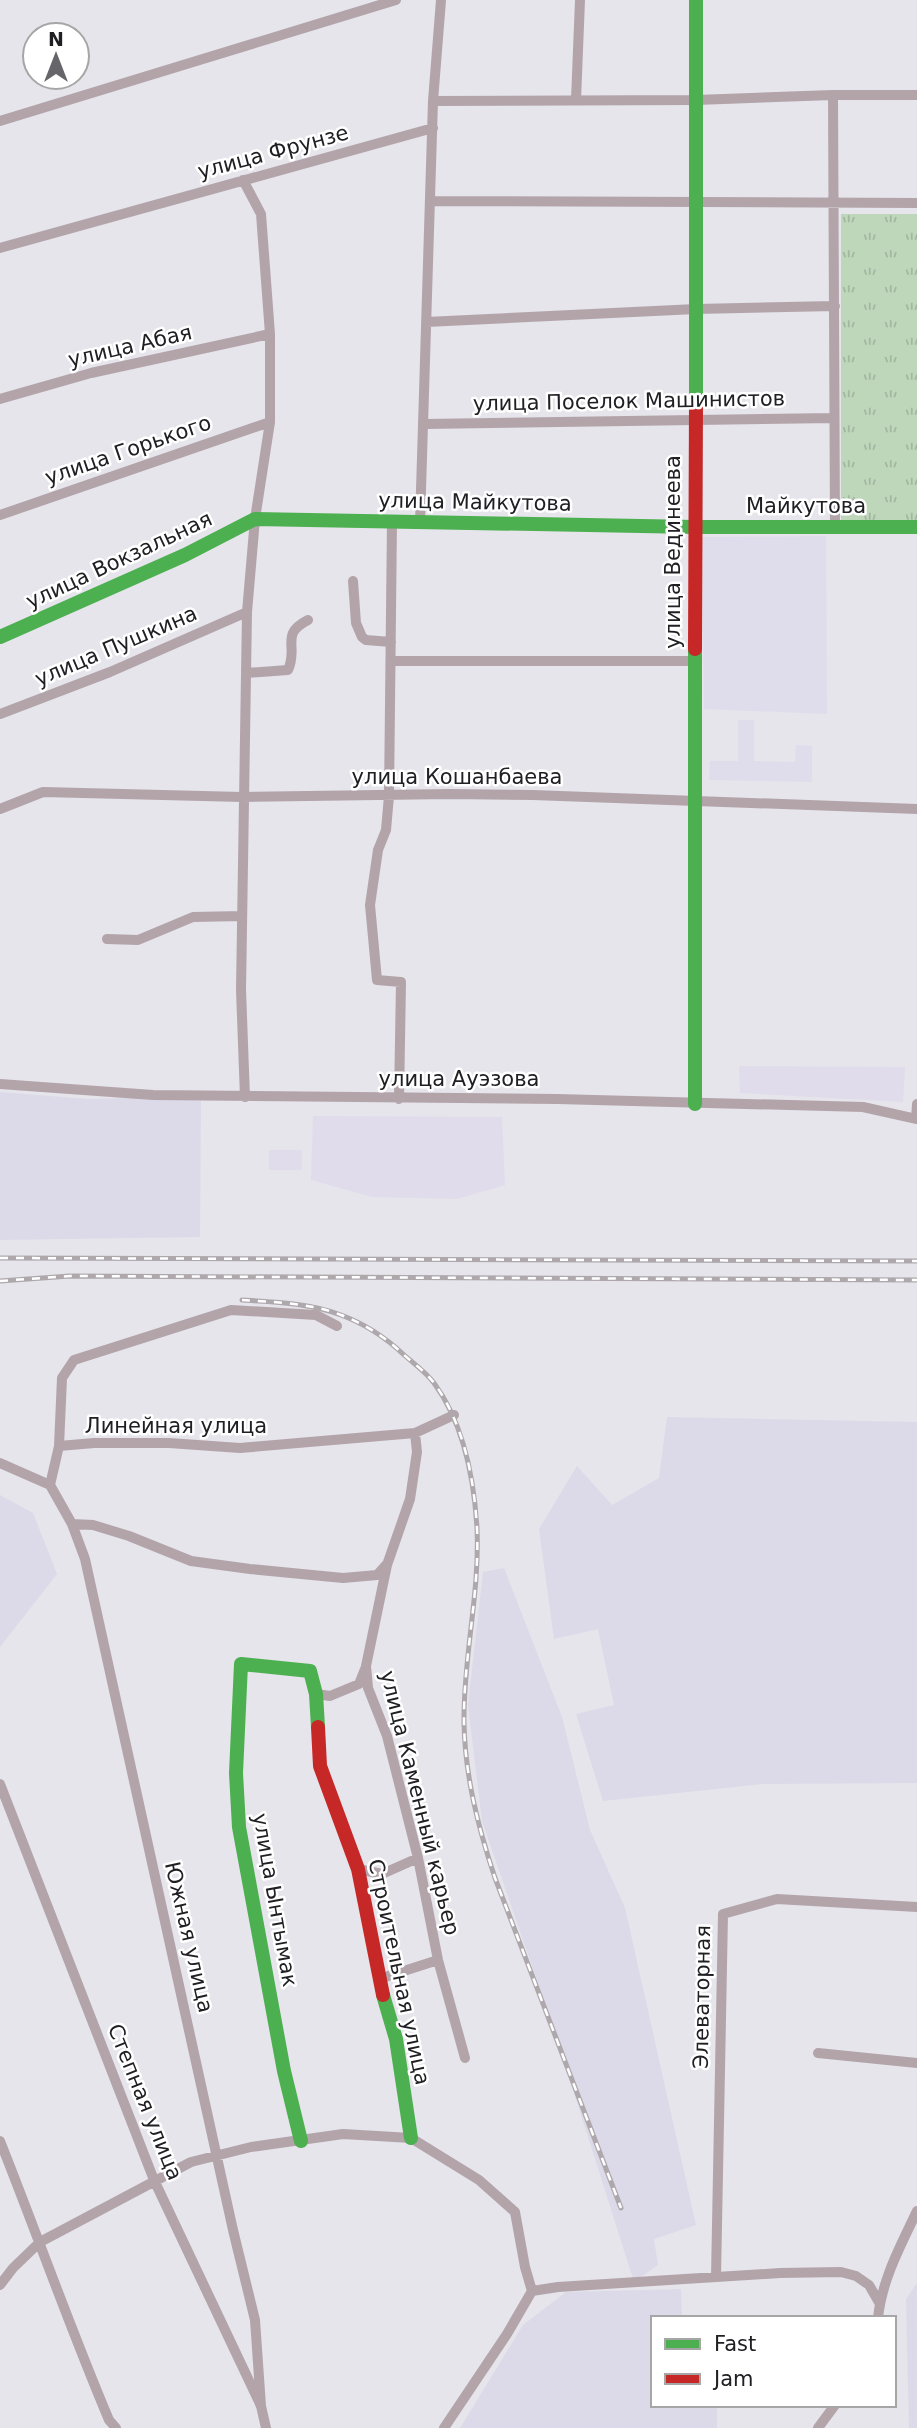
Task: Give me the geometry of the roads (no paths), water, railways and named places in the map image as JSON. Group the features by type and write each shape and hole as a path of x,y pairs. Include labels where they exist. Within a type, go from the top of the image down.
{"street":[{"path":"0,121 396,0"},
{"path":"420,522 433,101 441,0"},
{"path":"576,100 580,0"},
{"name":"улица Вединеева","path":"695,1104 696,0"},
{"path":"833,95 835,527"},
{"path":"433,101 696,100 916,95"},
{"name":"улица Фрунзе","path":"0,247 433,128"},
{"path":"243,180 261,214 270,334 270,422 255,519 247,612 241,990 245,1097"},
{"path":"431,201 917,203"},
{"path":"426,322 696,309 835,306"},
{"name":"улица Абая","path":"0,399 91,373 270,334"},
{"name":"улица Поселок Машинистов","path":"424,424 834,418"},
{"name":"улица Горького","path":"0,515 270,422"},
{"name":"улица Майкутова","path":"255,519 694,527"},
{"name":"улица Вокзальная","path":"0,637 185,555 255,519"},
{"path":"392,521 389,796 386,830 378,849 370,905 377,980 401,982 399,1098"},
{"name":"Майкутова","path":"694,527 917,527"},
{"path":"353,581 356,623 362,637 391,642"},
{"name":"улица Пушкина","path":"0,714 110,671 247,612"},
{"path":"246,673 288,670 292,661 292,631 308,620"},
{"path":"391,661 694,661"},
{"name":"улица Кошанбаева","path":"0,809 43,792 243,797 533,795 917,809"},
{"path":"107,939 138,940 193,917 242,916"},
{"name":"улица Ауэзова","path":"0,1084 153,1095 557,1099 863,1107 916,1119"},
{"path":"916,1119 917,1104"},
{"path":"59,1446 61,1378 74,1360 232,1310 316,1315 337,1326"},
{"name":"Линейная улица","path":"50,1485 59,1446 169,1443 240,1448 415,1433 454,1415"},
{"name":"улица Каменный карьер","path":"415,1433 417,1452 410,1499 387,1565 366,1666 368,1688 387,1736 418,1858 438,1960 465,2058"},
{"path":"0,1463 50,1485"},
{"name":"Южная улица","path":"50,1485 72,1524 85,1559 233,2230 256,2319 261,2406"},
{"path":"72,1524 93,1525 130,1536 191,1561 250,1569 343,1578 377,1575 387,1565"},
{"name":"улица Ынтымак","path":"301,2141 284,2071 239,1827 236,1773 241,1664 310,1671 316,1694"},
{"path":"316,1694 330,1696 359,1684 366,1666"},
{"name":"Строительная улица","path":"316,1694 320,1766 358,1869 379,1979 396,2039 411,2138"},
{"name":"Степная улица","path":"0,1784 154,2180 261,2406 267,2428"},
{"path":"358,1869 382,1874 418,1858"},
{"name":"Элеваторная","path":"716,2277 723,1914 777,1899 917,1907"},
{"path":"379,1979 438,1960"},
{"path":"818,2053 917,2063"},
{"path":"0,2285 13,2267 40,2242 191,2162 251,2147 343,2134 411,2138 479,2180 515,2212 532,2291 507,2334 444,2428"},
{"path":"0,2141 40,2242 73,2337 110,2425"},
{"path":"878,2316 894,2258 917,2211"},
{"path":"532,2291 716,2277 841,2272 856,2276 869,2285 880,2304"},
{"path":"818,2428 834,2407"}],"railway":[{"path":"0,1258 917,1261"},
{"path":"0,1281 70,1276 917,1280"},
{"path":"242,1300 317,1308 341,1315 366,1327 389,1342 427,1375 453,1416 466,1452 477,1528 476,1577 464,1698 467,1762 474,1801 495,1878 621,2208"}]}
